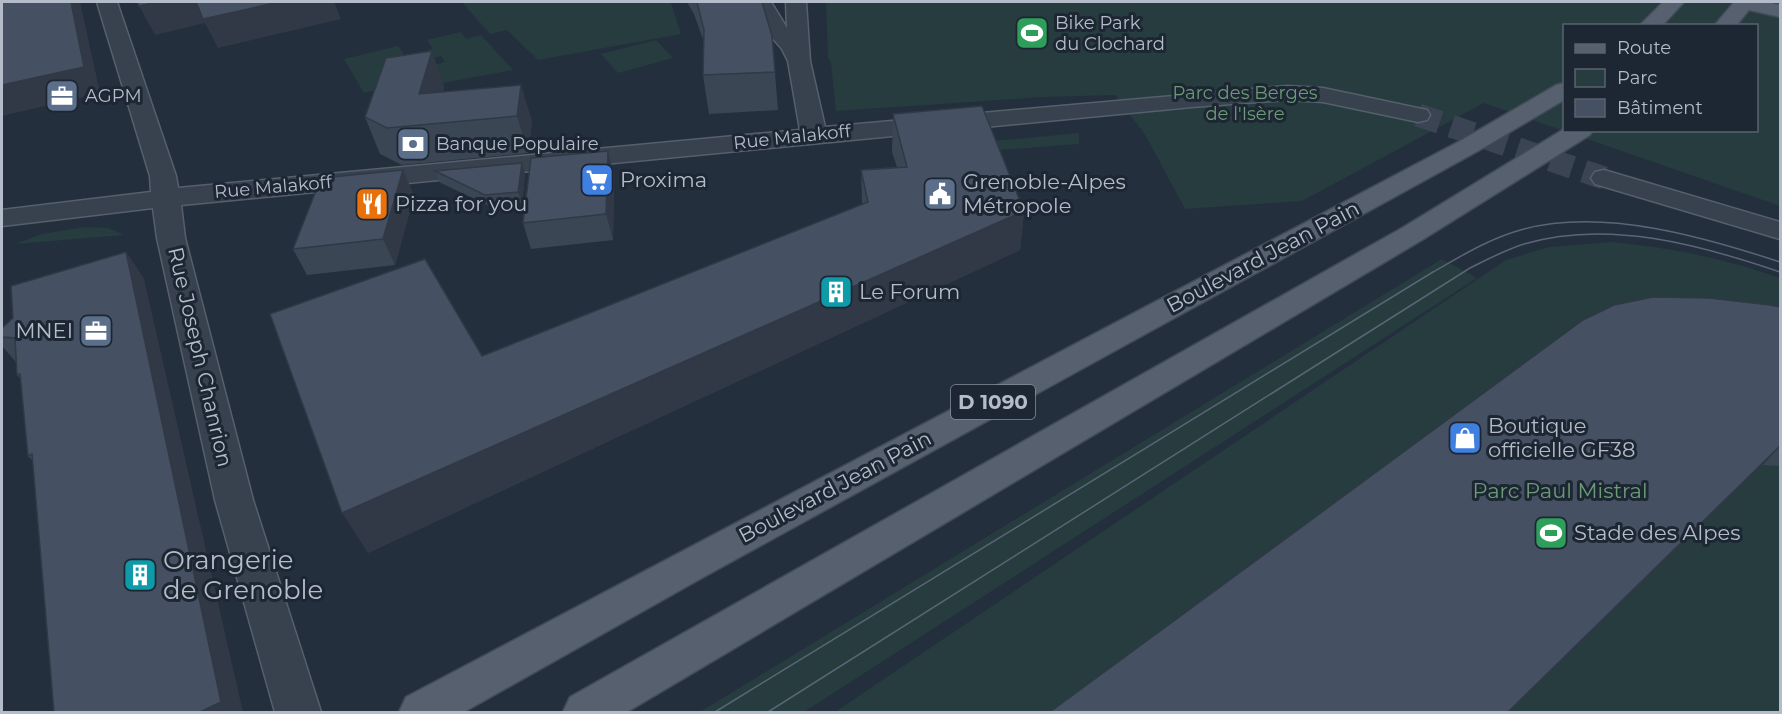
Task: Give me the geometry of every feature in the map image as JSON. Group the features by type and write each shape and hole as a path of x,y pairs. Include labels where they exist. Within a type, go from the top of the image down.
{"main road":[{"path":"1726,24 1745,2 1780,11"},
{"name":"Boulevard Jean Pain","path":"422,712 1469,146 1563,91"},
{"name":"D 1090","path":"586,712 1401,240 1578,132"}],"street":[{"name":"Rue Joseph Chanrion","path":"107,2 163,176 174,249 234,500 298,712"},
{"path":"761,2 775,28 795,54"},
{"path":"780,2 814,135"},
{"path":"795,54 796,2"},
{"name":"Rue Malakoff","path":"4,218 165,198 1095,108 1287,93 1343,98 1418,115"},
{"path":"1604,178 1780,231"}],"green space":[{"path":"462,2 671,3 681,34 538,60 507,30 490,34"},
{"name":"Parc des Berges de l'Isère","path":"826,2 1780,2 1780,206 1567,132 1758,132 1758,24 1563,24 1563,130 1484,103 1302,201 1185,209 1146,136 1115,95 1043,97 836,111 831,62 828,58"},
{"path":"461,32 466,39 481,35 513,70 421,87 423,68 445,62 441,56 422,61 417,53 433,49 427,40"},
{"path":"656,40 673,58 618,73 601,54"},
{"path":"398,46 408,60 389,86 364,93 344,59"},
{"path":"1079,133 1079,144 986,151 983,142"},
{"path":"84,227 108,228 124,235 15,244 42,234"},
{"name":"Parc Paul Mistral","path":"1612,242 1697,255 1780,278 1780,712 835,712 1506,260 1549,247"},
{"path":"1442,259 1477,278 804,712 700,712"}],"building":[{"path":"2,2 71,2 84,67 2,85"},
{"path":"137,2 157,2 139,6"},
{"path":"196,2 279,2 203,19"},
{"path":"697,2 762,2 772,36 775,72 703,75 704,30"},
{"path":"432,51 419,94 521,85 517,116 387,128 365,117 386,58"},
{"path":"982,106 1024,211 342,513 270,314 425,259 482,356 868,202 861,170 907,167 893,114"},
{"path":"608,151 606,214 523,223 531,158"},
{"path":"522,163 518,192 485,195 435,171"},
{"path":"403,170 383,239 293,249 321,178"},
{"path":"126,252 221,702 200,712 54,712 32,454 28,456 20,374 17,375 15,338 2,337 2,328 13,318 11,286"},
{"name":"Stade des Alpes","path":"1653,297 1709,298 1780,307 1780,446 1508,712 1050,712 1583,320 1614,305"}],"tunnel":[{"path":"1418,115 1604,178"}],"tram line":[{"path":"715,712 1433,272 1500,237 1524,229 1555,223 1620,224 1687,235 1780,262"},
{"path":"768,712 1470,268 1503,252 1524,244 1556,237 1588,234 1621,235 1654,238 1686,245 1780,272"}],"place":[{"name":"Bike Park du Clochard","path":"1032,33"},
{"name":"AGPM","path":"62,96"},
{"name":"Banque Populaire","path":"413,144"},
{"name":"Proxima","path":"597,180"},
{"name":"Grenoble-Alpes Métropole","path":"940,194"},
{"name":"Pizza for you","path":"372,204"},
{"name":"Le Forum","path":"836,292"},
{"name":"MNEI","path":"96,331"},
{"name":"Boutique officielle GF38","path":"1465,438"},
{"name":"Stade des Alpes","path":"1551,533"},
{"name":"Orangerie de Grenoble","path":"140,575"}]}
